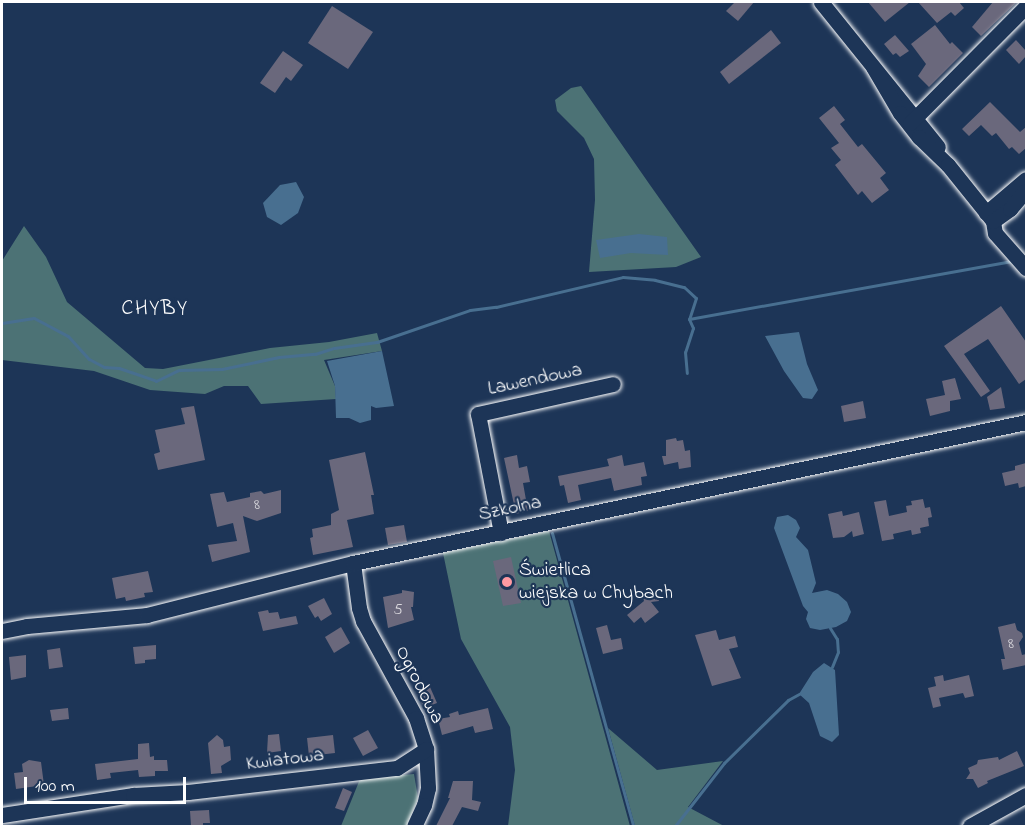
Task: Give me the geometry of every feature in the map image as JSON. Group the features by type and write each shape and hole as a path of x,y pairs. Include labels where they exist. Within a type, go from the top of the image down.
{"street":[{"path":"821,2 913,121 934,141 948,165 989,217 995,233 1026,268"},
{"path":"913,121 1026,6"},
{"path":"989,217 1026,179"},
{"path":"989,217 1010,209 1026,188"},
{"path":"989,217 1001,224 1026,256"},
{"name":"Lawendowa","path":"501,533 478,414 614,384"},
{"name":"Szkolna","path":"2,631 27,626 147,615 353,563 1026,422"},
{"name":"Ogrodowa","path":"353,563 363,621 416,718 426,749 428,788 424,805 414,826"},
{"name":"Kwiatowa","path":"2,815 133,795 188,792 397,768 426,749"},
{"path":"973,824 1026,795"}],"green space":[{"path":"581,86 701,257 676,267 589,272 595,200 594,159 584,138 557,111 555,100 571,88"},
{"path":"24,226 46,257 67,302 145,368 163,369 270,348 329,342 377,333 382,351 324,360 335,386 336,399 261,404 248,386 224,386 205,394 150,390 94,371 2,360 2,261"},
{"path":"549,531 630,826 508,826 515,770 510,727 461,639 443,553"},
{"path":"608,728 657,770 723,761 688,807 724,826 635,826"},
{"path":"414,774 418,798 407,826 341,826 360,779"}],"water":[{"path":"296,182 304,197 298,213 281,225 267,217 263,203 280,185"},
{"path":"639,234 667,237 668,255 631,253 600,258 596,240"},
{"path":"799,332 807,364 818,390 812,399 803,398 784,371 765,336"},
{"path":"382,351 394,406 376,408 371,406 371,420 360,423 349,418 336,418 335,386 327,361"},
{"path":"788,515 796,520 800,528 796,537 808,550 816,583 812,593 827,590 838,594 847,602 851,612 847,621 836,627 820,630 810,628 806,619 808,612 803,606 774,528 777,517"},
{"path":"824,663 835,670 839,735 832,742 820,736 809,703 799,694 813,672"}],"building":[{"path":"735,2 754,2 738,21 726,11"},
{"path":"868,2 910,2 885,22"},
{"path":"918,2 959,2 964,8 955,16 951,12 937,23"},
{"path":"993,2 1017,2 981,36 972,27"},
{"path":"332,6 373,32 348,69 308,43"},
{"path":"935,25 950,44 952,42 963,53 929,87 918,76 926,64 911,44"},
{"path":"771,30 781,43 729,84 720,72"},
{"path":"895,35 909,51 900,57 896,53 893,55 884,44"},
{"path":"1016,40 1026,51 1026,56 1019,64 1006,50"},
{"path":"283,51 303,65 291,81 286,77 275,93 260,83"},
{"path":"990,102 1020,132 1026,127 1026,148 1019,154 1012,147 1009,149 996,133 992,136 981,125 969,136 962,129"},
{"path":"834,106 845,120 840,124 858,147 862,144 886,173 880,178 889,190 872,203 862,191 858,195 835,165 841,160 831,148 839,143 819,118"},
{"path":"1001,306 1026,342 1026,379 1019,384 988,339 964,354 990,391 981,397 944,346"},
{"path":"955,378 961,399 950,401 950,411 930,416 926,399 945,395 942,381"},
{"path":"1001,387 1005,408 990,410 987,397"},
{"path":"863,401 866,418 844,422 841,406"},
{"path":"194,406 205,460 158,470 154,454 160,452 155,430 185,424 181,408"},
{"path":"676,438 677,441 683,440 685,451 690,450 691,467 679,469 678,462 664,465 662,456 666,456 666,440"},
{"path":"365,452 374,495 371,495 374,514 347,520 353,547 313,555 310,538 313,537 312,529 331,525 331,514 339,510 329,460"},
{"path":"517,455 519,468 527,466 530,482 523,483 528,511 516,514 504,458"},
{"path":"622,455 624,466 644,462 647,476 641,477 642,485 614,491 611,478 578,485 581,500 568,503 564,485 560,486 558,476 609,466 607,459"},
{"path":"1026,463 1026,486 1019,488 1018,483 1005,486 1002,473 1015,470 1015,466"},
{"path":"281,490 281,513 257,521 243,516 250,552 212,562 208,545 237,541 233,523 217,527 210,494 224,492 227,502 250,497 250,493 261,491 264,494"},
{"path":"923,499 925,508 930,507 932,517 928,518 929,526 920,528 921,533 912,535 911,530 893,534 894,539 882,541 874,502 886,500 889,516 907,512 906,506 912,505 911,501"},
{"path":"842,511 843,516 859,512 864,534 853,537 852,531 844,537 833,538 828,514"},
{"path":"404,525 407,542 388,545 385,528"},
{"name":"Świetlica wiejska w Chybach","path":"511,557 521,603 503,606 493,561"},
{"path":"148,571 153,592 144,593 145,597 126,601 125,597 116,599 112,578"},
{"path":"402,590 414,592 413,607 411,607 414,620 388,628 383,597 402,593"},
{"path":"657,590 659,601 651,602 659,612 645,623 641,617 634,623 627,615 644,601 642,593"},
{"path":"324,598 332,614 321,621 318,616 315,618 308,606"},
{"path":"268,610 269,613 278,612 280,619 296,616 298,624 263,631 258,612"},
{"path":"1015,623 1017,630 1022,633 1023,637 1019,643 1022,655 1026,654 1026,665 1003,670 1001,659 1005,659 998,627"},
{"path":"607,625 611,640 621,638 623,649 603,654 596,628"},
{"path":"341,627 350,643 334,653 325,637"},
{"path":"716,630 719,640 735,636 738,647 729,649 741,678 712,686 695,635"},
{"path":"156,645 156,659 135,664 133,647"},
{"path":"60,648 63,667 49,669 47,650"},
{"path":"26,655 26,677 11,680 9,657"},
{"path":"943,675 944,681 969,675 974,696 965,698 963,693 939,698 941,706 933,708 928,688 936,686 934,677"},
{"path":"430,687 437,703 424,708 417,693"},
{"path":"68,708 69,719 52,721 50,710"},
{"path":"488,708 493,729 475,733 473,726 442,735 438,719 450,717 449,714 458,711 459,715"},
{"path":"368,730 378,748 363,756 353,738"},
{"path":"279,734 281,751 267,753 268,735"},
{"path":"217,735 223,740 224,747 230,746 231,760 221,766 222,773 211,774 208,743"},
{"path":"333,735 335,753 309,756 307,738"},
{"path":"149,743 150,757 154,756 154,760 167,760 168,771 155,771 155,776 139,777 138,770 110,773 111,778 97,780 95,764 138,759 138,744"},
{"path":"1017,751 1024,766 987,781 988,783 978,788 973,779 966,779 970,773 968,768 977,764 978,760 998,757 999,760"},
{"path":"29,760 41,762 44,785 16,789 14,773 23,772 22,764"},
{"path":"453,781 473,781 472,800 481,802 478,811 462,807 452,826 436,826 450,798 448,798"},
{"path":"343,788 352,792 344,811 335,808"},
{"path":"209,810 210,823 203,823 203,826 191,826 190,811"}],"waterway":[{"path":"689,319 1012,261"},
{"path":"2,323 34,318 68,336 89,359 104,367 119,368 156,381 179,370 222,369 279,357 315,354 334,348 377,342 470,310 496,307 623,277 655,280 684,287 696,298 689,319 693,328 685,352 687,373"},
{"path":"552,533 633,826"},
{"path":"830,628 837,639 838,652 832,667"},
{"path":"675,826 724,763 788,700 799,694"}],"place":[{"name":"Świetlica wiejska w Chybach","path":"507,582"}],"district":[{"name":"CHYBY","path":"155,310"}]}
